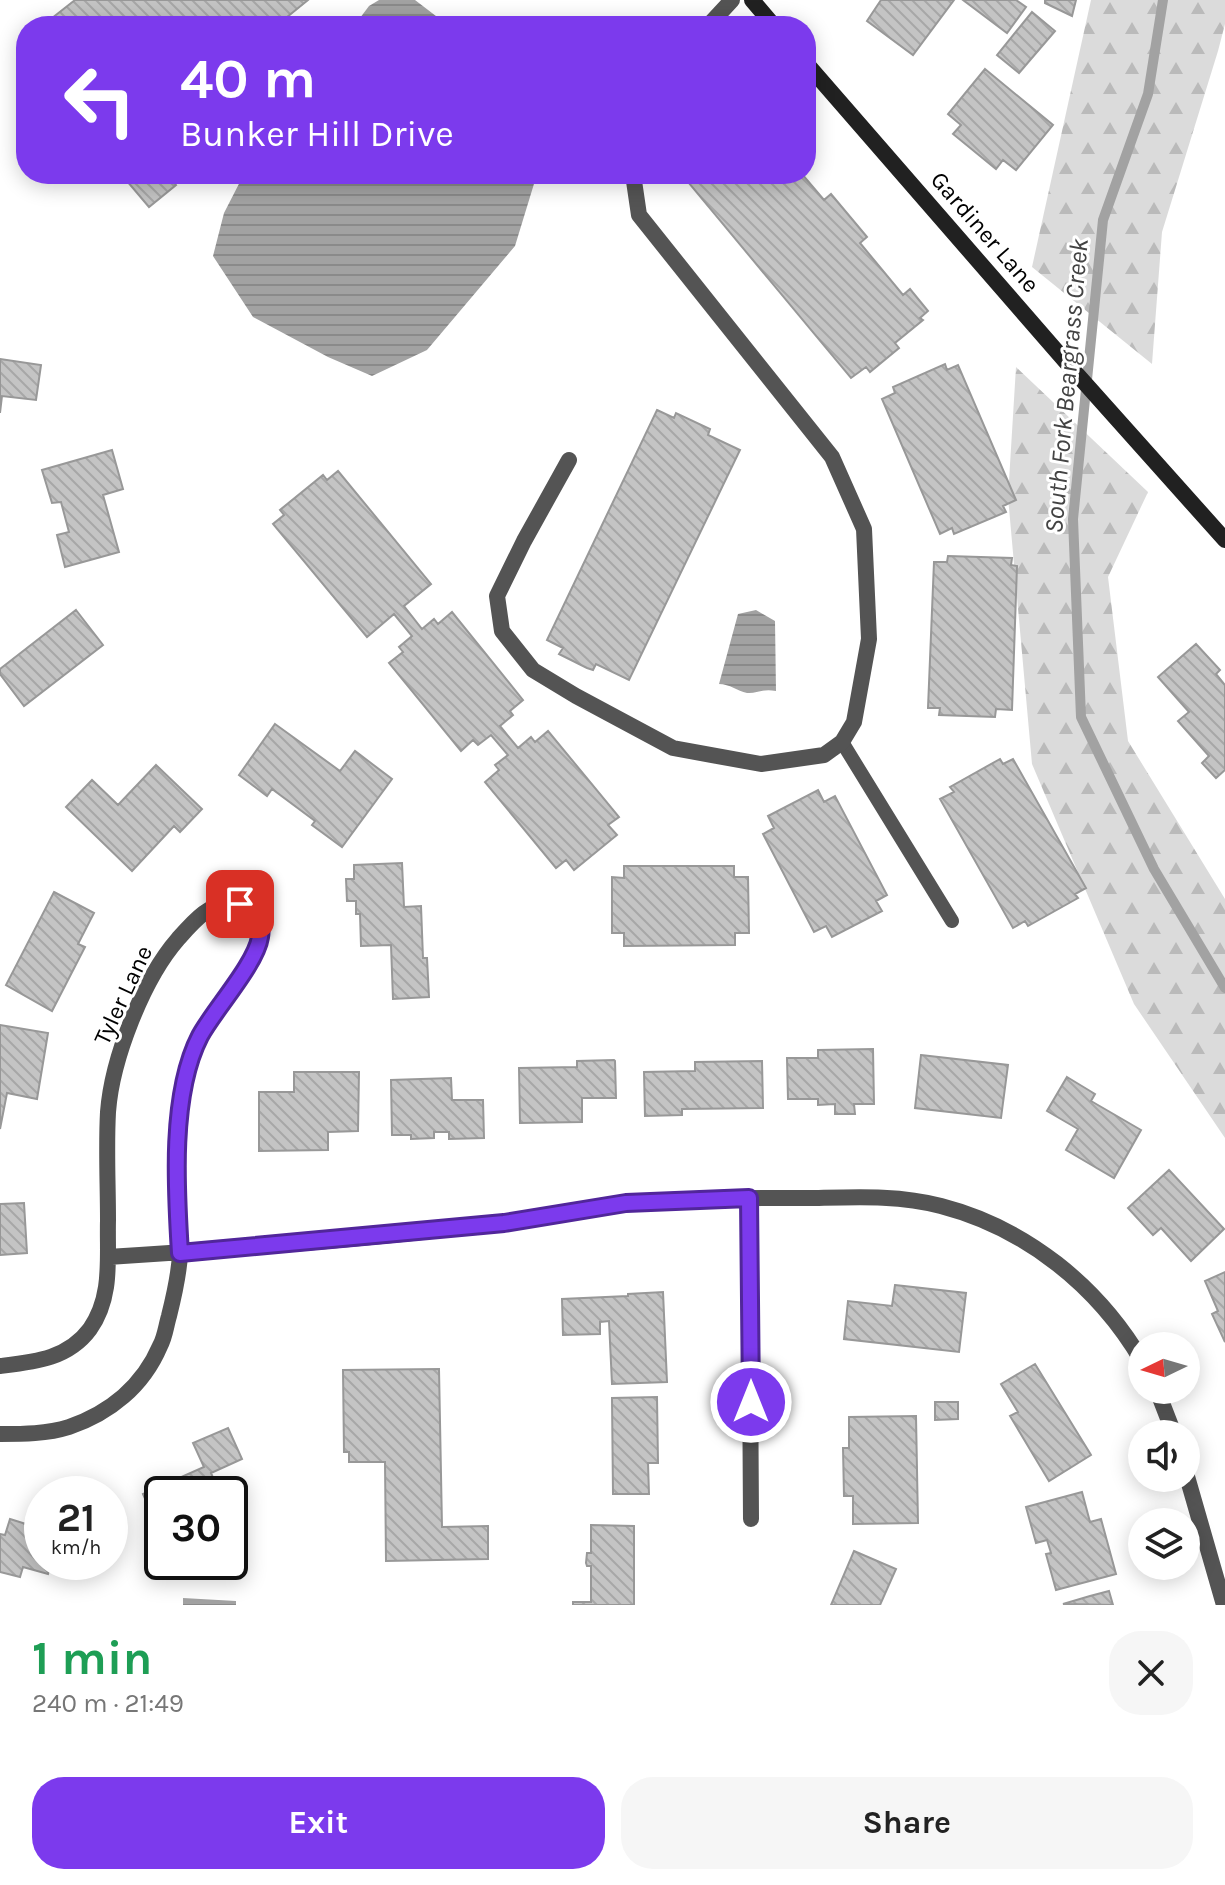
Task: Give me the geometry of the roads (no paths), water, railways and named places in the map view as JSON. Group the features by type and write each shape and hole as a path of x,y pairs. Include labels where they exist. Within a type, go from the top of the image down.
{"main road":[{"path":"752,0 766,16"},
{"name":"Gardiner Lane","path":"816,74 1225,540"}],"street":[{"path":"717,16 732,0"},
{"path":"569,460 497,596 502,631 533,670 673,748 761,764 824,755 842,742 854,722 869,639 864,529 832,457 639,215 634,184"},
{"name":"Tyler Lane","path":"0,1366 54,1358 69,1350 89,1331 101,1309 107,1287 109,1110 119,1056 137,1010 175,943 200,915 236,902 248,908 260,923 260,938 254,955 200,1037 181,1102 176,1193 180,1253 173,1299 161,1345 140,1382 119,1402 92,1417 67,1428 0,1434"},
{"path":"108,1257 504,1223 626,1203 880,1197 942,1206 990,1222 1025,1241 1084,1287 1128,1339"},
{"path":"749,1198 751,1519"},
{"path":"1191,1492 1224,1605"}],"lane":[{"path":"842,742 952,921"}],"waterway":[{"name":"South Fork Beargrass Creek","path":"1163,0 1148,94 1103,220 1073,519 1081,717 1154,869 1225,988"}]}
